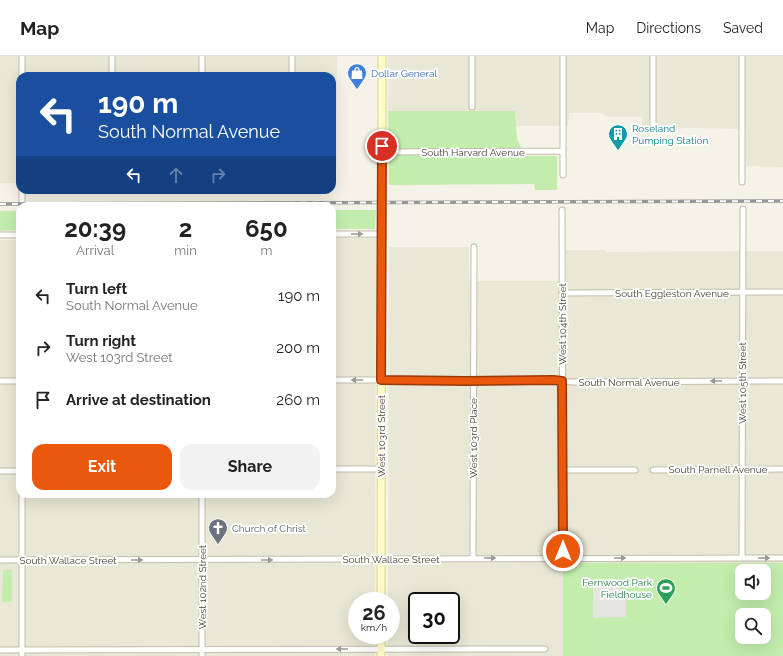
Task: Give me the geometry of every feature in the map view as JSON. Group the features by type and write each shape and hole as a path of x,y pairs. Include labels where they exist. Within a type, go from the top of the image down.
{"main road":[{"name":"West 103rd Street","path":"381,592 382,56"}],"street":[{"path":"22,56 22,72"},
{"path":"112,56 112,72"},
{"path":"202,56 202,72"},
{"path":"292,56 292,72"},
{"path":"472,56 472,107"},
{"path":"563,56 564,175"},
{"path":"653,56 653,125"},
{"path":"742,56 742,182"},
{"name":"South Harvard Avenue","path":"382,152 564,151"},
{"name":"West 105th Street","path":"742,558 743,209"},
{"name":"West 104th Street","path":"562,210 563,558"},
{"path":"336,234 382,234"},
{"path":"0,235 16,235"},
{"name":"West 103rd Place","path":"473,558 474,247"},
{"name":"South Eggleston Avenue","path":"562,293 783,292"},
{"name":"South Normal Avenue","path":"336,380 783,380"},
{"path":"0,381 16,381"},
{"path":"336,469 381,469"},
{"name":"South Parnell Avenue","path":"653,470 783,469"},
{"path":"562,470 635,470"},
{"path":"0,471 16,471"},
{"path":"22,498 22,656"},
{"name":"West 102nd Street","path":"202,498 202,656"},
{"name":"South Wallace Street","path":"0,560 783,558"},
{"path":"0,650 202,649 381,652 545,649"}],"shaded area":[{"path":"0,56 337,56 336,182 336,72 16,72 16,183 0,183"},
{"path":"388,56 783,56 783,167 746,166 746,129 642,127 642,117 608,117 600,113 569,113 568,126 515,126 515,112 388,111"},
{"path":"336,238 376,238 375,592 348,592 348,644 375,644 375,656 0,656 0,240 16,240 16,498 336,498"},
{"path":"389,247 469,247 469,281 566,281 566,250 606,250 606,252 783,251 783,656 388,656 388,644 400,644 400,592 388,592"},
{"path":"593,587 620,587 620,595 626,595 626,617 593,618"}],"green space":[{"path":"388,111 515,111 517,139 525,156 557,156 557,190 535,190 534,184 389,185"},
{"path":"336,210 376,210 375,229 336,229"},
{"path":"0,211 16,211 16,230 0,231"},
{"path":"563,563 783,563 783,656 563,656"},
{"path":"3,570 12,570 12,602 2,602"}],"railway":[{"path":"336,203 783,201"},
{"path":"0,204 16,204"}],"place":[{"name":"Dollar General","path":"357,90"},
{"name":"Roseland Pumping Station","path":"618,151"},
{"name":"Church of Christ","path":"218,545"},
{"name":"Fernwood Park Fieldhouse","path":"666,605"}],"route":[{"path":"382,146 381,380 562,381 563,551"}]}
